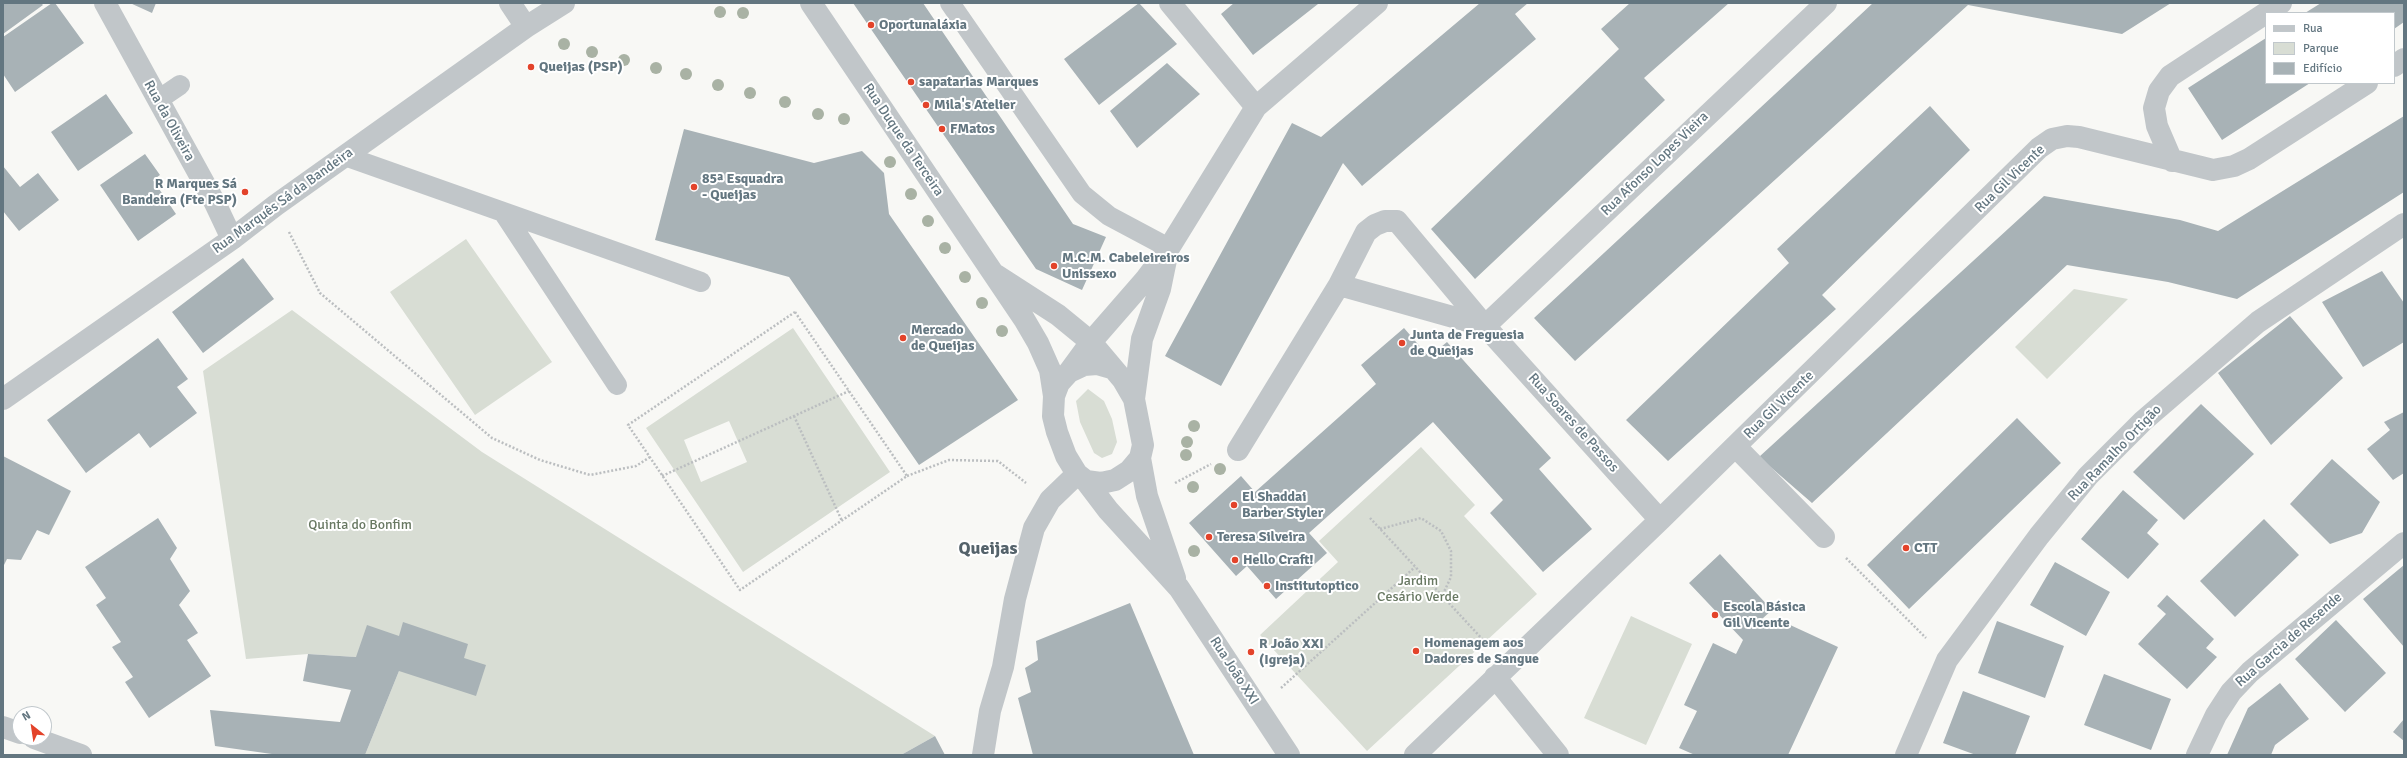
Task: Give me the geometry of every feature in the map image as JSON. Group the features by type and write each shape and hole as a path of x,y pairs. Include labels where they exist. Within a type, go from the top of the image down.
{"street":[{"name":"Rua da Oliveira","path":"105,3 215,203 232,239"},
{"path":"510,3 526,28"},
{"name":"Rua Marquês Sá da Bandeira","path":"3,399 232,239 276,205 526,28 564,3"},
{"name":"Rua Duque da Terceira","path":"811,3 996,275 1038,343 1050,370 1054,396"},
{"path":"1170,3 1256,107"},
{"path":"1069,372 1084,365 1097,364 1111,368 1123,380 1134,400 1143,445 1140,458 1129,471 1115,480 1101,483 1082,477 1066,456 1056,432 1053,416 1054,396 1059,383 1091,342 1145,280 1169,248 1256,107 1377,3"},
{"name":"Rua Afonso Lopes Vieira","path":"1485,326 1826,3"},
{"path":"2267,12 2281,3"},
{"path":"2172,161 2157,126 2154,108 2159,92 2170,76 2265,13"},
{"path":"2395,65 2404,59"},
{"name":"Rua Gil Vicente","path":"1414,755 1736,447 2039,148 2052,139 2067,136 2080,137 2213,170 2234,166 2249,159 2365,84"},
{"name":"Rua Soares de Passos","path":"1238,450 1339,285 1366,232 1375,225 1385,221 1397,221 1485,326 1660,520"},
{"name":"Rua Ramalho Ortigão","path":"1906,755 1947,660 2039,536 2088,476 2143,422 2258,322 2404,224"},
{"path":"1134,400 1142,339 1160,289 1169,248"},
{"name":"Rua Duque da Terceira","path":"996,275 1058,315 1091,342 1111,368"},
{"path":"1339,285 1485,326"},
{"path":"1736,447 1824,537"},
{"name":"Rua João XXI","path":"1140,458 1148,496 1179,588"},
{"path":"983,755 990,711 1003,667 1015,598 1034,528 1050,500 1082,477"},
{"name":"Rua João XXI","path":"1082,477 1108,510 1179,588 1289,755"},
{"name":"Rua Garcia de Resende","path":"2196,755 2216,715 2231,692 2250,672 2404,543"},
{"path":"1495,677 1558,755"},
{"path":"52,745 81,755"}],"lane":[{"path":"950,3 1082,194 1109,216 1169,248"},
{"path":"158,100 180,85"},
{"path":"345,156 701,282"},
{"path":"503,212 617,385"}],"path":[{"path":"276,205 320,293 492,438 540,460 590,475 636,466 650,457"},
{"path":"907,476 795,312 628,425 740,590 907,476 949,460 998,461 1050,500"},
{"path":"662,476 850,391"},
{"path":"794,416 842,521"},
{"path":"1148,496 1238,450"},
{"path":"1370,518 1485,642"},
{"path":"1380,529 1421,518 1441,531 1451,551 1451,577 1442,596"},
{"path":"1824,537 1947,660"},
{"path":"1259,709 1415,567"}],"green space":[{"path":"466,239 552,362 475,415 390,292"},
{"path":"2074,289 2128,299 2047,379 2015,347"},
{"name":"Quinta do Bonfim","path":"292,310 482,452 935,736 901,755 365,755 399,671 356,657 308,654 246,659 203,371"},
{"path":"793,328 890,472 743,572 646,428","holes":["729,421 747,462 701,482 684,440"]},
{"path":"1088,389 1104,401 1112,419 1117,442 1112,454 1102,458 1094,453 1080,422 1076,401"},
{"name":"Jardim Cesário Verde","path":"1421,447 1475,505 1464,516 1537,594 1367,751 1260,635 1338,562 1319,541"},
{"path":"1631,616 1692,644 1646,745 1584,718"}],"building":[{"path":"3,3 41,3 43,5 3,34"},
{"path":"52,3 55,3 84,43 15,92 3,74 3,37"},
{"path":"130,3 156,3 152,13"},
{"path":"853,3 923,3 1073,224 1106,237 1082,290 1036,269"},
{"path":"1139,3 1177,44 1099,105 1064,59"},
{"path":"1234,3 1318,4 1253,55 1221,14"},
{"path":"1480,3 1528,3 1515,14 1536,39 1362,186 1343,163 1221,386 1165,356 1292,123 1321,137"},
{"path":"1630,3 1729,3 1644,78 1665,100 1475,279 1431,229 1619,49 1601,29"},
{"path":"1873,3 2171,3 2122,34 1968,5 1575,361 1534,318"},
{"path":"2321,3 2404,3 2404,22 2395,28 2395,12 2307,12"},
{"path":"2265,39 2265,84 2308,84 2222,140 2188,88"},
{"path":"1167,63 1200,94 1137,148 1110,111"},
{"path":"106,94 133,133 78,171 51,132"},
{"path":"1930,106 1970,150 1822,295 1836,309 1668,461 1626,420 1789,263 1777,249"},
{"path":"2404,116 2404,192 2237,299 2168,282 2067,265 1812,503 1759,457 2044,196 2180,220 2218,231"},
{"name":"Mercado de Queijas","path":"684,129 814,163 862,151 884,173 889,214 1018,400 919,465 789,277 655,240"},
{"path":"145,154 160,175 153,180 176,214 138,241 100,185"},
{"path":"3,166 20,187 38,173 59,200 19,231 3,211"},
{"path":"243,258 274,299 203,353 172,312"},
{"path":"2382,271 2404,303 2404,342 2363,367 2322,302"},
{"path":"2290,316 2343,378 2271,445 2218,373"},
{"path":"1404,328 1429,357 1447,342 1551,458 1539,469 1592,529 1543,572 1490,513 1503,500 1433,422 1309,533 1327,553 1276,599 1247,566 1236,576 1189,523 1241,476 1255,492 1376,384 1361,365"},
{"path":"158,338 188,379 177,387 197,413 150,448 139,433 86,473 47,420"},
{"path":"2201,404 2254,454 2184,520 2133,472"},
{"path":"2404,412 2404,473 2393,480 2367,449 2390,430 2384,422"},
{"path":"2017,418 2061,463 1909,609 1867,565"},
{"path":"3,456 71,491 49,535 37,530 21,560 7,559 3,567"},
{"path":"2332,459 2380,502 2362,533 2330,544 2290,504"},
{"path":"2123,490 2158,520 2147,533 2159,544 2128,579 2081,539"},
{"path":"158,518 177,548 170,559 190,591 179,605 198,633 187,640 211,676 149,718 125,682 133,677 112,647 121,642 96,605 106,598 85,567"},
{"path":"2264,519 2299,555 2235,617 2200,581"},
{"path":"1720,554 1772,610 1762,619 1788,624 1838,647 1788,755 1695,755 1679,748 1697,711 1684,705 1713,643 1736,654 1743,640 1689,583"},
{"path":"2055,562 2110,592 2086,636 2030,605"},
{"path":"2404,565 2404,647 2363,599"},
{"path":"2167,595 2214,639 2206,648 2217,657 2187,689 2138,644 2166,614 2157,606"},
{"path":"1130,603 1194,755 1033,755 1018,698 1031,692 1025,668 1038,660 1036,641"},
{"path":"2336,620 2386,673 2345,712 2295,659"},
{"path":"1997,621 2064,646 2045,698 1978,673"},
{"path":"403,622 468,644 464,658 486,665 476,696 399,671 365,755 279,755 215,746 210,710 340,722 351,690 303,681 308,654 356,657 367,625 399,636"},
{"path":"2104,674 2171,699 2151,750 2084,725"},
{"path":"2280,683 2309,719 2275,745 2271,755 2227,755 2248,708"},
{"path":"1963,691 2030,716 2015,755 1976,755 1943,743"},
{"path":"2404,719 2404,741 2393,732"},
{"path":"935,736 945,755 901,755"}],"place":[{"name":"Oportunaláxia","path":"871,25"},
{"name":"Queijas (PSP)","path":"531,67"},
{"name":"sapatarias Marques","path":"911,82"},
{"name":"Mila's Atelier","path":"926,105"},
{"name":"FMatos","path":"942,129"},
{"name":"85ª Esquadra - Queijas","path":"694,187"},
{"name":"R Marques Sá Bandeira (Fte PSP)","path":"245,192"},
{"name":"M.C.M. Cabeleireiros Unissexo","path":"1054,266"},
{"name":"Mercado de Queijas","path":"903,338"},
{"name":"Junta de Freguesia de Queijas","path":"1402,343"},
{"name":"El Shaddai Barber Styler","path":"1234,505"},
{"name":"Teresa Silveira","path":"1209,537"},
{"name":"CTT","path":"1906,548"},
{"name":"Hello Craft!","path":"1235,560"},
{"name":"Institutoptico","path":"1267,586"},
{"name":"Escola Básica Gil Vicente","path":"1715,615"},
{"name":"Homenagem aos Dadores de Sangue","path":"1416,651"},
{"name":"R João XXI (Igreja)","path":"1251,652"}],"district":[{"name":"Queijas","path":"988,549"}]}
